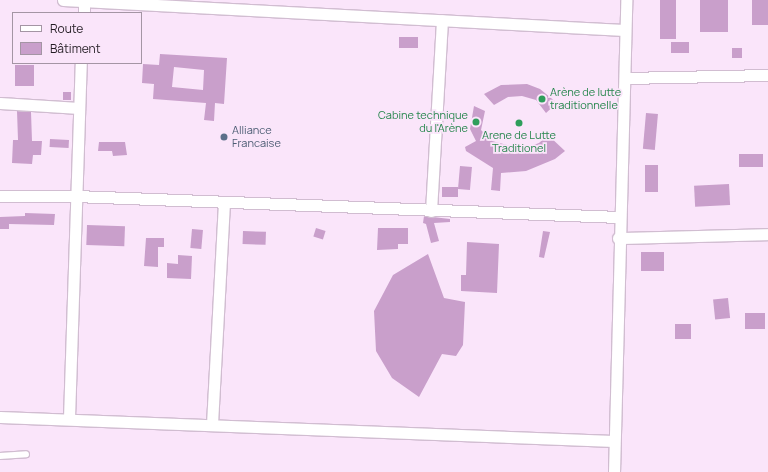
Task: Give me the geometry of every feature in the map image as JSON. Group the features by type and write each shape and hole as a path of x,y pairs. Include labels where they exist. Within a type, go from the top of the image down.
{"street":[{"path":"63,0 624,30"},
{"path":"614,472 618,238 625,78 624,30 626,0"},
{"path":"84,1 84,12"},
{"path":"432,210 442,20"},
{"path":"69,418 75,196 81,64"},
{"path":"625,78 768,75"},
{"path":"0,103 79,108"},
{"path":"0,196 75,196 619,217"},
{"path":"212,424 224,202"},
{"path":"618,238 768,234"},
{"path":"0,417 69,418 614,441"}],"lane":[{"path":"0,456 26,454"}],"building":[{"path":"660,0 676,0 676,39 660,39"},
{"path":"700,0 728,0 728,32 700,32"},
{"path":"752,0 768,0 768,25 752,25"},
{"path":"399,37 418,37 418,48 399,48"},
{"path":"671,42 689,42 689,53 671,53"},
{"path":"732,48 742,48 742,58 732,58"},
{"path":"160,54 227,58 224,104 215,103 214,121 204,120 206,103 153,99 154,84 142,83 143,64 159,65","holes":["174,67 204,70 203,90 172,87"]},
{"path":"15,65 34,65 34,86 15,86"},
{"name":"Arène de lutte traditionnelle","path":"527,84 540,89 557,103 546,113 536,100 522,96 508,97 494,105 484,94 501,85"},
{"path":"63,92 71,92 71,100 63,100"},
{"path":"474,106 485,111 481,130 492,141 523,149 539,143 548,135 565,151 555,159 526,171 501,173 500,191 491,190 493,168 466,151 465,147 476,141 470,129"},
{"path":"17,111 31,112 32,141 42,141 41,155 33,155 32,164 12,163 13,140 18,140"},
{"path":"646,113 658,114 655,150 643,149"},
{"path":"50,139 69,140 69,148 50,147"},
{"path":"99,142 125,142 127,155 113,156 112,151 98,151"},
{"path":"739,154 763,154 763,167 739,167"},
{"path":"645,165 658,165 658,192 645,192"},
{"path":"460,166 472,167 470,190 458,189"},
{"path":"729,184 730,205 695,207 694,186"},
{"path":"442,187 458,187 458,197 442,197"},
{"path":"25,213 55,214 54,225 9,224 9,229 0,229 0,217 25,216"},
{"path":"424,216 450,219 450,222 434,223 439,241 431,243 426,224 423,223"},
{"path":"87,225 125,226 124,246 86,245"},
{"path":"316,228 326,231 323,240 313,237"},
{"path":"378,228 408,228 408,244 398,244 398,249 377,250"},
{"path":"192,229 203,230 201,249 190,248"},
{"path":"243,231 266,232 266,245 243,244"},
{"path":"543,231 550,232 544,258 539,257"},
{"path":"146,238 164,238 164,247 158,247 158,267 144,266"},
{"path":"467,242 499,244 497,293 461,291 461,275 466,275"},
{"path":"641,252 664,252 664,271 641,271"},
{"path":"428,254 444,298 465,302 463,345 456,356 442,354 419,397 392,378 376,351 374,311 393,275"},
{"path":"178,255 192,256 191,279 167,278 167,263 178,264"},
{"path":"728,298 730,318 715,319 713,300"},
{"path":"745,313 765,313 765,329 745,329"},
{"path":"675,324 691,324 691,339 675,339"}],"place":[{"name":"Arène de lutte traditionnelle","path":"542,99"},
{"name":"Cabine technique du l'Arène","path":"476,122"},
{"name":"Arene de Lutte Traditionel","path":"519,123"},
{"name":"Alliance Francaise","path":"224,137"}]}
